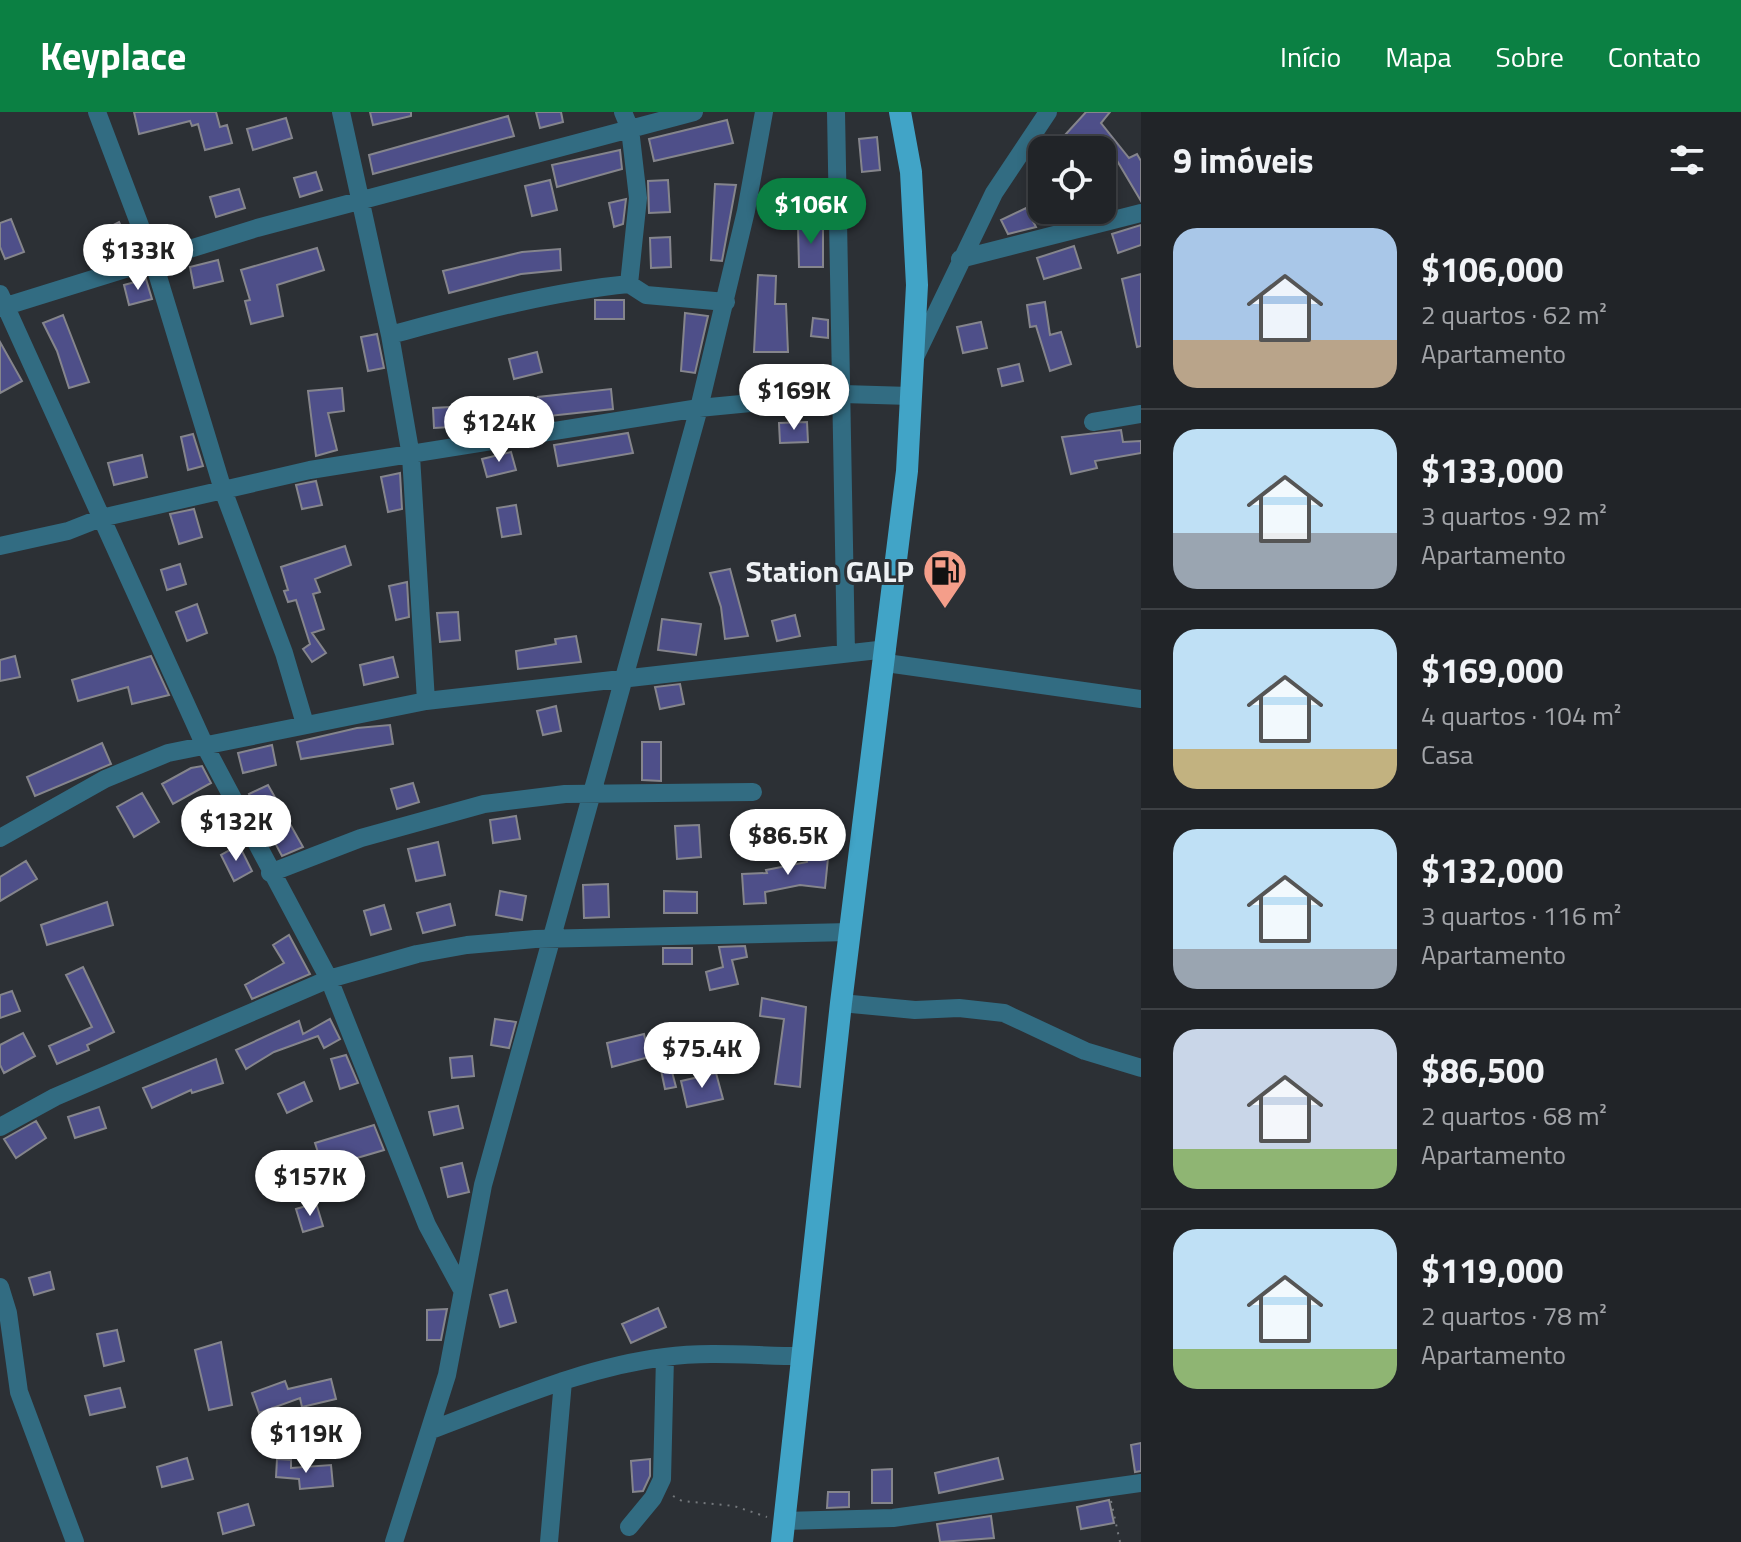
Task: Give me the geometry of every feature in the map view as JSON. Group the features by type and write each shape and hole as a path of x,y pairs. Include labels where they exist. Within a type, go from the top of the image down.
{"main road":[{"path":"783,1532 841,1003 907,471 915,358 916,257 911,172 900,112"}],"street":[{"path":"97,112 153,260 223,490 284,653 305,724"},
{"path":"341,112 390,335 411,456 426,701"},
{"path":"461,1288 427,1225 329,979 205,746 2,302 361,201 627,120 694,112"},
{"path":"394,1542 452,1354 461,1288 483,1185 699,408 726,302 764,112"},
{"path":"836,112 846,653"},
{"path":"915,358 994,193 1048,112"},
{"path":"627,120 637,174 638,219 629,284"},
{"path":"960,259 1141,213"},
{"path":"390,335 551,295 629,284 646,295 726,302"},
{"path":"0,546 68,531 101,518 310,470 699,408 843,394 910,396"},
{"path":"1093,422 1141,414"},
{"path":"0,838 136,765 168,753 426,701 846,653 886,656 1141,699"},
{"path":"270,873 361,838 484,804 532,796 753,792"},
{"path":"0,1127 55,1097 329,979 467,945 551,938 850,932"},
{"path":"841,1003 1004,1013 1098,1056 1141,1068"},
{"path":"0,1287 8,1313 19,1392 75,1542"},
{"path":"431,1430 563,1381 665,1357 801,1356"},
{"path":"629,1527 659,1489 664,1467 665,1357"},
{"path":"549,1542 563,1381"},
{"path":"783,1532 1141,1483"}],"path":[{"path":"659,1489 682,1501 734,1506 783,1532"},
{"path":"1107,1489 1120,1542"}],"building":[{"path":"134,112 216,112 220,127 227,125 232,143 205,150 198,124 192,126 190,121 139,134"},
{"path":"370,112 411,112 411,116 373,125"},
{"path":"536,112 561,112 563,122 540,128"},
{"path":"1086,112 1110,112 1101,123 1111,136 1065,135"},
{"path":"508,116 514,136 373,174 369,155"},
{"path":"286,118 292,138 253,150 247,129"},
{"path":"727,120 733,143 654,161 649,139"},
{"path":"877,137 880,170 862,172 859,139"},
{"path":"1116,142 1129,158 1137,154 1141,161 1141,201 1116,159"},
{"path":"620,150 622,169 557,187 552,165"},
{"path":"316,172 322,190 300,197 294,178"},
{"path":"550,180 557,210 532,216 525,186"},
{"path":"668,180 670,212 649,213 648,181"},
{"path":"715,184 736,185 722,261 711,260"},
{"path":"239,189 245,208 216,217 210,197"},
{"path":"626,199 623,224 614,227 609,203"},
{"path":"1026,208 1028,224 1036,227 1008,234 1001,220"},
{"path":"11,219 24,252 5,259 0,247 0,223"},
{"path":"119,222 130,245 103,259 92,236"},
{"path":"798,225 823,225 823,267 799,267"},
{"path":"1141,225 1141,245 1118,253 1112,234"},
{"path":"670,237 671,267 651,268 650,238"},
{"path":"1074,246 1081,268 1044,279 1037,258"},
{"path":"317,248 324,270 277,285 283,316 251,324 245,301 250,300 241,270"},
{"path":"560,249 561,270 521,274 449,293 443,271 522,252"},
{"path":"218,260 223,281 194,288 190,267"},
{"path":"1141,274 1141,346 1137,347 1122,279"},
{"path":"758,275 776,276 775,304 786,304 788,352 754,352"},
{"path":"146,279 152,299 129,305 124,285"},
{"path":"595,300 624,300 624,319 595,319"},
{"path":"1045,302 1050,335 1061,332 1071,364 1050,371 1036,326 1030,327 1027,305"},
{"path":"685,313 708,316 695,373 681,371"},
{"path":"63,315 89,382 69,388 57,351 43,323"},
{"path":"813,318 828,320 828,338 811,336"},
{"path":"981,322 987,348 963,353 957,327"},
{"path":"377,334 384,368 368,371 361,337"},
{"path":"0,342 22,381 0,393"},
{"path":"537,352 542,372 514,379 509,359"},
{"path":"1019,364 1023,381 1002,386 998,369"},
{"path":"342,388 344,411 328,413 337,450 316,456 308,391"},
{"path":"611,389 613,409 540,417 538,397"},
{"path":"468,406 469,426 434,428 433,408"},
{"path":"807,422 808,442 780,443 779,423"},
{"path":"1121,430 1123,442 1141,441 1141,453 1095,461 1097,468 1071,474 1062,437"},
{"path":"628,433 633,453 558,466 554,445"},
{"path":"193,434 203,466 188,470 181,437"},
{"path":"511,452 516,470 487,477 482,459"},
{"path":"142,455 147,477 114,485 108,463"},
{"path":"400,473 402,509 388,512 381,477"},
{"path":"316,481 322,505 302,509 296,485"},
{"path":"516,505 521,534 502,537 497,508"},
{"path":"194,509 202,537 179,544 170,514"},
{"path":"345,546 351,565 315,579 320,592 313,594 324,629 312,633 326,653 312,662 303,649 310,644 296,600 288,602 284,591 288,590 281,567"},
{"path":"180,564 186,584 167,590 161,570"},
{"path":"730,569 748,636 725,639 721,607 710,573"},
{"path":"407,582 409,617 396,620 389,586"},
{"path":"197,604 207,633 187,641 176,612"},
{"path":"458,612 460,640 440,642 437,613"},
{"path":"795,615 800,636 777,641 772,621"},
{"path":"662,619 701,624 696,655 658,650"},
{"path":"576,636 581,662 518,669 516,651 556,644 555,639"},
{"path":"15,656 20,677 0,681 0,660"},
{"path":"151,656 169,695 132,704 128,687 78,701 72,680"},
{"path":"393,657 398,677 364,685 360,665"},
{"path":"680,684 684,704 660,709 655,687"},
{"path":"556,706 561,731 543,735 537,711"},
{"path":"390,725 393,744 301,759 297,742 357,728"},
{"path":"642,742 661,742 661,781 642,780"},
{"path":"102,743 111,764 35,796 27,777"},
{"path":"272,745 276,765 243,773 238,753"},
{"path":"202,766 211,783 173,804 162,784 191,768"},
{"path":"413,783 419,802 397,809 391,789"},
{"path":"268,785 303,847 282,856 249,794"},
{"path":"142,793 159,822 134,837 117,807"},
{"path":"516,816 520,839 493,843 490,820"},
{"path":"699,825 701,857 677,859 675,826"},
{"path":"438,842 445,875 416,881 408,849"},
{"path":"239,845 252,871 234,881 221,855"},
{"path":"809,846 829,848 825,888 800,885 765,892 766,903 744,904 742,874 767,873 766,870 807,862"},
{"path":"26,861 37,879 0,901 0,877"},
{"path":"608,884 609,917 584,918 583,885"},
{"path":"500,891 526,896 522,920 496,915"},
{"path":"664,891 697,892 697,913 664,913"},
{"path":"107,902 113,925 47,945 41,925"},
{"path":"450,904 455,925 423,933 417,913"},
{"path":"384,905 391,929 371,935 364,911"},
{"path":"289,935 310,974 252,999 245,985 284,963 273,945"},
{"path":"745,946 747,957 732,960 738,984 710,990 706,972 723,967 719,947"},
{"path":"663,948 692,948 692,964 663,964"},
{"path":"83,967 114,1032 87,1045 89,1050 57,1064 49,1046 92,1027 66,975"},
{"path":"12,991 20,1011 0,1018 0,995"},
{"path":"762,998 806,1007 800,1087 775,1084 784,1019 760,1016"},
{"path":"330,1019 340,1039 324,1048 318,1036 274,1052 246,1069 236,1050 299,1021 303,1034"},
{"path":"495,1019 516,1022 509,1048 491,1045"},
{"path":"23,1033 35,1056 4,1073 0,1065 0,1045"},
{"path":"644,1034 649,1057 612,1067 607,1043"},
{"path":"346,1055 358,1083 340,1089 331,1059"},
{"path":"472,1056 474,1076 452,1078 450,1058"},
{"path":"216,1059 223,1083 192,1093 191,1090 152,1108 143,1088"},
{"path":"671,1068 676,1087 665,1089 661,1070"},
{"path":"716,1073 723,1099 687,1107 681,1081"},
{"path":"304,1082 312,1101 287,1113 278,1094"},
{"path":"458,1106 463,1128 434,1135 429,1112"},
{"path":"99,1107 106,1128 75,1138 68,1117"},
{"path":"36,1121 46,1138 16,1158 4,1139"},
{"path":"374,1125 384,1150 323,1168 315,1143"},
{"path":"462,1163 469,1192 448,1197 441,1168"},
{"path":"316,1203 323,1226 303,1232 296,1209"},
{"path":"50,1272 54,1289 34,1295 29,1278"},
{"path":"507,1290 516,1322 500,1327 490,1295"},
{"path":"658,1308 666,1327 631,1343 622,1324"},
{"path":"447,1309 441,1340 427,1340 427,1310"},
{"path":"117,1330 124,1361 104,1366 97,1334"},
{"path":"221,1342 232,1405 209,1410 195,1350"},
{"path":"331,1379 336,1399 302,1407 300,1398 259,1413 252,1393 285,1381 288,1389"},
{"path":"120,1388 125,1407 90,1415 85,1396"},
{"path":"340,1421 340,1441 298,1443 298,1422"},
{"path":"1141,1443 1141,1471 1135,1472 1131,1445"},
{"path":"187,1458 193,1479 162,1487 157,1467"},
{"path":"998,1458 1003,1479 939,1493 935,1473"},
{"path":"277,1459 291,1460 291,1468 331,1465 333,1486 300,1489 299,1479 276,1477"},
{"path":"650,1459 650,1476 643,1491 633,1492 631,1461"},
{"path":"892,1469 892,1503 872,1503 872,1470"},
{"path":"828,1492 849,1492 849,1507 827,1508"},
{"path":"1109,1500 1114,1523 1081,1529 1077,1507"},
{"path":"248,1504 254,1525 223,1534 218,1513"},
{"path":"991,1516 994,1538 940,1542 937,1524"}],"place":[{"name":"Station GALP","path":"945,610"}]}
